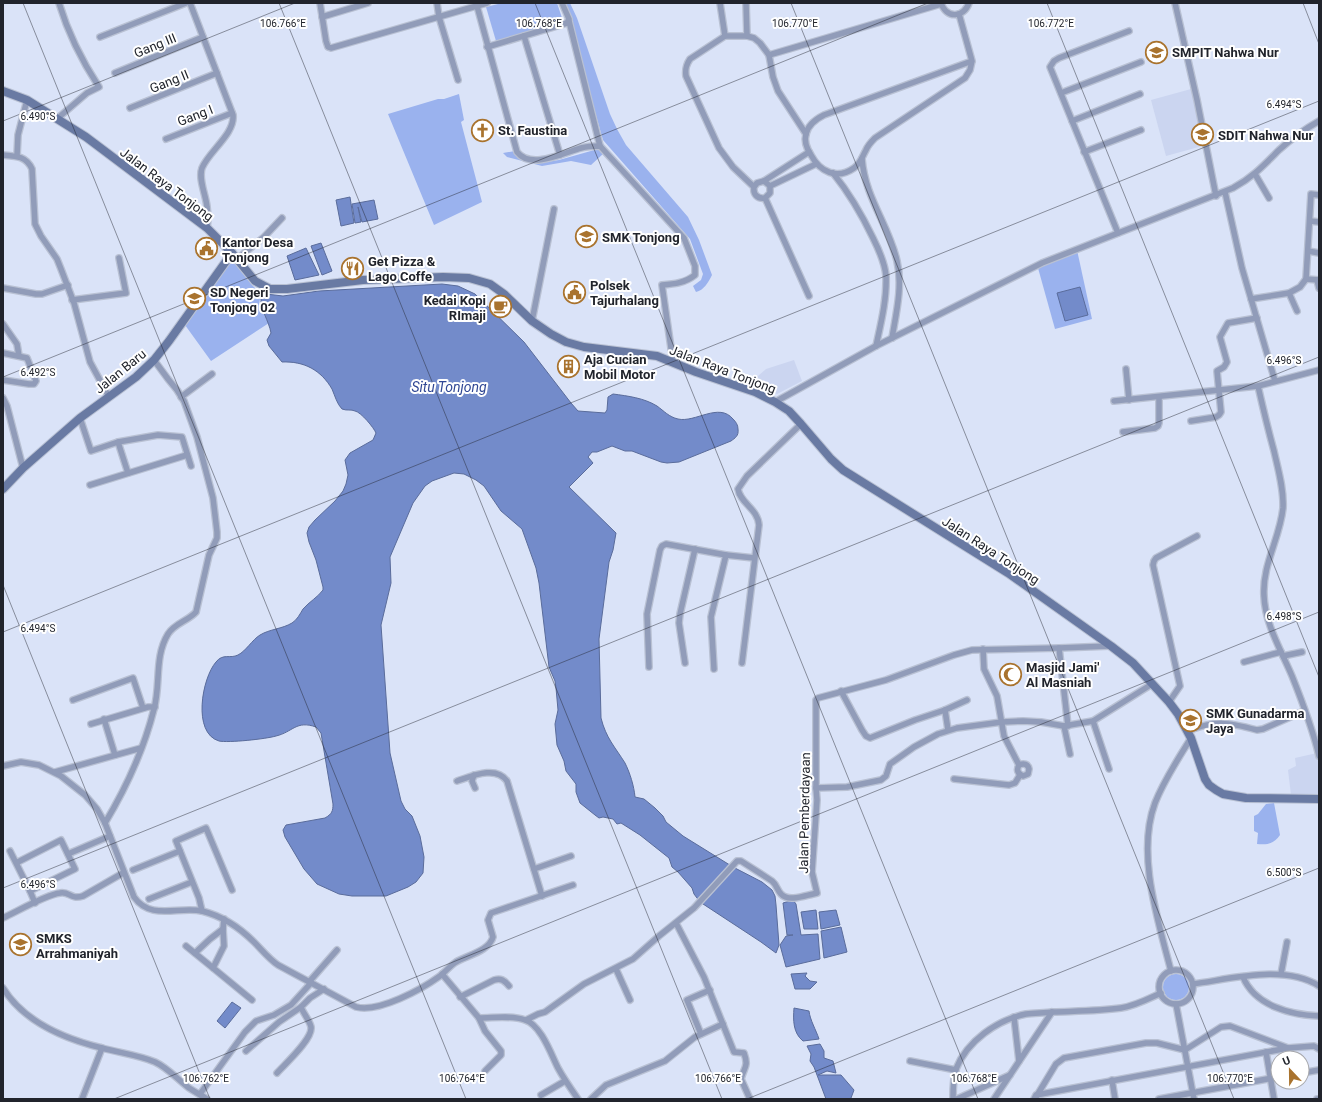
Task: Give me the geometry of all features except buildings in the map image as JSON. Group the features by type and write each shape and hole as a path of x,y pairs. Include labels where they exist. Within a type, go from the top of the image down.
{"main road":[{"name":"Jalan Raya Tonjong","path":"3,91 27,100 58,118 86,137 207,228 235,256 255,281 270,289 287,289 363,280 443,277 469,278 490,284 504,294 532,321 566,342 584,347 657,356 696,372 756,392 775,402 789,411 831,459 853,477 1008,573 1133,663 1178,714 1189,734 1205,779 1212,787 1223,794 1246,798 1319,799"},
{"name":"Jalan Baru","path":"3,489 23,468 80,418 136,377 154,360 235,256"}],"street":[{"path":"58,118 87,93 99,87 87,69 59,3"},
{"path":"100,37 186,3"},
{"path":"190,3 234,120 233,124 202,167 201,174 208,213 207,228"},
{"path":"320,3 326,41 328,46 331,48 487,3"},
{"path":"322,17 368,3"},
{"path":"437,3 458,80"},
{"path":"562,3 568,16 600,146 684,238 695,266 695,275 690,280 662,285 672,362"},
{"path":"720,3 725,36"},
{"path":"746,3 747,36"},
{"path":"769,55 941,3 943,9 947,13 953,15 959,14 963,12 969,3"},
{"path":"1174,3 1197,100 1216,196"},
{"path":"477,6 517,152 521,157 528,160 538,160 587,147 600,146"},
{"path":"765,198 761,198 755,194 754,187 733,167 719,148 686,76 686,64 690,59 725,36 747,36 754,38 769,55 773,77 778,91 806,134 809,152 816,164 820,168 833,173 840,173 852,169 862,159 866,150 875,138 884,130 960,82 967,74 972,61 959,14"},
{"path":"487,47 560,26 569,21"},
{"path":"1118,232 1050,67 1054,61 1128,31"},
{"path":"524,36 560,155"},
{"name":"Gang III","path":"115,73 203,37"},
{"path":"806,134 813,123 824,115 972,61"},
{"path":"1061,93 1141,62"},
{"name":"Gang II","path":"130,108 217,74"},
{"path":"1072,121 1140,94"},
{"path":"17,156 18,135 27,100"},
{"name":"Gang I","path":"166,139 232,113"},
{"path":"775,402 876,346 1042,263 1118,232 1225,192 1255,174 1288,143 1304,130 1319,121"},
{"path":"1084,152 1141,130"},
{"path":"754,187 757,183 764,181 809,152"},
{"path":"3,155 22,157 32,169 35,224 41,236 57,259 68,285 90,362 109,397"},
{"path":"862,159 864,177 894,250 899,272 899,284 892,338"},
{"path":"770,186 816,164"},
{"path":"833,173 845,187 860,210 880,253 883,263 886,285 876,346"},
{"path":"1255,174 1269,198"},
{"path":"764,181 770,186"},
{"path":"765,198 770,193 770,186"},
{"path":"1225,192 1242,268 1275,381"},
{"path":"1251,299 1289,293 1300,287 1306,279 1311,194 1319,195"},
{"path":"765,198 809,296"},
{"path":"532,321 554,209"},
{"path":"235,256 264,237 282,218"},
{"path":"1310,222 1319,222"},
{"path":"1308,251 1319,253"},
{"path":"72,300 126,293 119,258"},
{"path":"1306,279 1318,280 1319,288"},
{"path":"3,288 42,294 68,285"},
{"path":"1289,293 1297,311"},
{"path":"1191,421 1219,415 1221,412 1217,371 1224,367 1227,362 1220,337 1224,328 1228,323 1257,318"},
{"path":"3,324 17,344 19,356"},
{"path":"3,353 27,358 36,381 34,384 29,384 3,380"},
{"path":"104,823 124,789 141,748 155,707 159,661 162,647 169,633 179,623 190,618 196,612 209,555 217,538 217,525 213,498 197,437 181,397 154,360"},
{"path":"1126,369 1129,400"},
{"path":"1114,401 1258,386 1319,370"},
{"path":"181,397 212,374"},
{"path":"1258,386 1280,476 1283,507 1266,566 1264,597 1268,621 1292,676 1318,748 1319,756"},
{"path":"1123,432 1155,428 1158,426 1158,397"},
{"path":"3,398 7,406 23,468"},
{"path":"80,418 91,451 118,442 158,435 182,437 191,466"},
{"path":"742,663 758,520 755,513 739,494 738,489 747,476 801,424"},
{"path":"118,442 128,473"},
{"path":"90,485 187,455"},
{"path":"1169,702 1180,686 1153,565 1156,558 1197,536"},
{"path":"649,666 647,614 661,548 666,544 726,555 754,558"},
{"path":"685,663 679,623 695,549"},
{"path":"714,669 711,617 726,555"},
{"name":"Jalan Pemberdayaan","path":"526,1020 545,1012 584,984 633,959 699,903 737,861 741,861 772,881 777,885 782,895 786,898 816,893 817,889 812,872 817,800 816,700 821,696 886,680 959,653 983,649 1111,646"},
{"path":"1059,648 1070,754"},
{"path":"983,649 984,669 997,696 1007,743 1019,765 1018,770 1020,775"},
{"path":"1244,662 1282,654 1302,652"},
{"path":"73,700 133,678 143,708"},
{"path":"816,788 847,787 881,780 886,776 888,767 892,762 914,747 948,730 1002,722 1031,721 1066,726 1093,721 1152,684"},
{"path":"841,691 862,730 866,736 870,738 919,718 945,710 967,700"},
{"path":"91,724 148,706 155,707"},
{"path":"945,710 948,730"},
{"path":"1171,971 1152,888 1149,861 1148,839 1150,820 1162,786 1189,734 1206,724 1226,723 1263,730 1304,711"},
{"path":"104,719 115,755"},
{"path":"1093,721 1109,769"},
{"path":"55,772 141,748"},
{"path":"3,766 21,762 39,765 55,772 85,795 97,809 104,823 123,873 138,903 144,907 158,911 202,911 224,920 246,935 272,961 356,1008 374,1008 412,993 442,974 452,965 490,944 493,937 488,920 491,913 573,884"},
{"path":"1019,765 1024,764 1029,766 1030,769 1028,774 1023,776 1020,775"},
{"path":"457,781 485,773 498,773 507,781 542,896"},
{"path":"474,775 472,781 475,788"},
{"path":"954,779 1009,785 1015,783 1020,775"},
{"path":"202,911 176,841 206,828 232,890"},
{"path":"68,854 110,836"},
{"path":"16,863 61,840 75,869 30,891"},
{"path":"10,851 35,903"},
{"path":"132,870 180,851"},
{"path":"534,869 571,856"},
{"path":"3,918 59,893 65,892 76,898 83,896 123,873"},
{"path":"149,899 192,882"},
{"path":"213,968 224,946 222,929 224,920"},
{"path":"676,923 710,990 734,1052 744,1053 747,1065 741,1080 750,1099"},
{"path":"195,953 222,929"},
{"path":"1281,974 1287,942"},
{"path":"186,946 252,1000"},
{"path":"200,1094 245,1032 256,1021 274,1015 291,1005 337,950"},
{"path":"616,969 630,1000"},
{"path":"1171,971 1182,971 1191,978 1193,984 1192,994 1181,1003 1176,1004 1166,1001 1161,993 1160,983 1166,974 1171,971"},
{"path":"442,974 479,1018 485,1031 501,1051 501,1055 486,1071"},
{"path":"1193,984 1266,974 1281,974 1298,977 1313,982 1319,986"},
{"path":"1243,977 1246,984 1256,995 1274,1007 1296,1014 1319,1016"},
{"path":"460,997 499,978 503,979 509,986"},
{"path":"3,988 20,1010 40,1024 81,1042 135,1055 156,1062 172,1072 189,1088 207,1099"},
{"path":"246,1051 279,1022 324,989"},
{"path":"701,1034 687,1000 710,990"},
{"path":"953,1099 954,1080 961,1058 968,1048 995,1026 1026,1014 1122,1008 1142,1002 1161,993"},
{"path":"1176,1004 1194,1096"},
{"path":"278,1073 310,1034 311,1026 301,1007"},
{"path":"994,1099 1052,1012"},
{"path":"479,1018 513,1018 526,1020 541,1034 565,1081 578,1099"},
{"path":"1014,1018 1019,1061"},
{"path":"591,1099 606,1085 669,1059 690,1040 723,1024"},
{"path":"1035,1098 1056,1064 1064,1058 1152,1043 1185,1050 1221,1027 1226,1026 1230,1026 1288,1048"},
{"path":"1035,1098 1112,1080 1288,1048 1314,1046 1319,1049"},
{"path":"82,1099 102,1048"},
{"path":"1159,1099 1194,1096 1270,1079 1266,1052"},
{"path":"910,1061 956,1070"},
{"path":"957,1099 1010,1075"},
{"path":"1112,1080 1115,1099"},
{"path":"541,1095 565,1081"}],"shaded area":[{"path":"502,3 557,3 563,21 496,41 486,7"},
{"path":"564,3 570,3 577,18 610,114 626,145 688,217 699,240 712,275 706,286 699,291 696,292 693,286 701,280 703,274 690,239 603,140"},
{"path":"1191,89 1206,145 1166,156 1151,100"},
{"path":"459,94 464,120 461,122 482,202 434,225 388,114"},
{"path":"598,149 602,150 604,153 591,165 571,161 542,166 507,157 503,153 515,151 533,161 540,163 559,160"},
{"path":"1077,250 1092,319 1055,329 1038,268"},
{"path":"232,260 261,294 259,304 269,323 211,361 185,325"},
{"path":"794,360 802,381 777,394 750,383 766,369"},
{"path":"1317,753 1319,768 1319,796 1291,795 1288,770 1296,766 1295,758"},
{"path":"1274,803 1280,835 1270,843 1257,844 1258,833 1254,831 1254,816 1258,814 1266,804"},
{"path":"1176,974 1185,978 1189,987 1185,996 1176,1000 1167,996 1163,987 1167,978"}],"water":[{"path":"350,197 354,223 341,226 336,200"},
{"path":"374,200 378,219 362,222 358,207 361,222 355,223 352,204"},
{"path":"321,243 332,271 322,275 311,246"},
{"path":"306,248 319,275 295,280 287,256"},
{"name":"Situ Tonjong","path":"442,284 458,286 475,294 524,342 578,411 605,413 607,410 608,397 613,394 647,401 678,419 692,418 721,412 727,414 737,424 738,433 731,441 679,462 661,462 632,451 625,451 612,446 597,452 592,452 588,457 593,463 569,487 616,533 609,562 599,639 601,718 605,731 627,767 633,784 635,797 644,799 663,816 666,822 683,836 733,867 762,882 772,890 775,896 779,945 776,953 700,902 694,894 692,888 672,867 669,858 640,835 621,823 617,824 613,819 603,817 599,818 580,803 576,792 576,784 566,771 564,761 557,745 555,724 558,710 556,688 555,681 549,667 536,568 522,529 501,511 484,486 464,474 454,473 432,481 425,486 413,503 390,557 391,583 381,625 390,753 401,801 405,809 412,816 420,836 424,857 423,873 416,882 386,896 352,896 339,894 317,884 304,869 285,837 283,830 286,825 325,818 331,814 333,804 321,733 316,727 304,725 271,737 230,741 219,741 211,736 205,728 202,717 204,692 211,670 216,662 224,657 238,655 244,651 257,637 264,633 292,623 297,619 305,606 323,590 316,560 307,533 309,527 343,491 348,475 345,460 350,453 373,440 376,433 361,414 352,410 342,409 340,407 328,382 317,372 298,363 282,362 269,346 267,340 271,333 262,306 261,298 266,294 283,296 319,291"},
{"path":"1080,287 1088,315 1065,321 1057,293"},
{"path":"793,900 796,904 801,935 818,934 820,959 786,967 780,945 786,936 793,935 787,935 783,903"},
{"path":"816,910 818,929 804,929 801,912"},
{"path":"836,910 840,925 821,929 819,912"},
{"path":"841,927 847,952 824,958 821,931"},
{"path":"807,973 805,976 810,981 817,982 810,989 795,989 791,974"},
{"path":"232,1002 241,1008 225,1028 217,1021"},
{"path":"794,1008 809,1011 819,1039 803,1041 800,1038 794,1026"},
{"path":"820,1044 824,1051 824,1058 833,1061 836,1073 827,1071 818,1075 841,1075 854,1090 852,1099 826,1099 814,1067 810,1061 811,1054 807,1046"}],"place":[{"name":"SMPIT Nahwa Nur","path":"1156,52"},
{"name":"St. Faustina","path":"483,130"},
{"name":"SDIT Nahwa Nur","path":"1202,135"},
{"name":"SMK Tonjong","path":"586,237"},
{"name":"Kantor Desa Tonjong","path":"207,249"},
{"name":"Get Pizza & Lago Coffe","path":"353,268"},
{"name":"Polsek Tajurhalang","path":"575,292"},
{"name":"SD Negeri Tonjong 02","path":"194,299"},
{"name":"Kedai Kopi RImaji","path":"501,307"},
{"name":"Aja Cucian Mobil Motor","path":"569,366"},
{"name":"Masjid Jami' Al Masniah","path":"1011,674"},
{"name":"SMK Gunadarma Jaya","path":"1191,720"},
{"name":"SMKS Arrahmaniyah","path":"20,945"}]}
